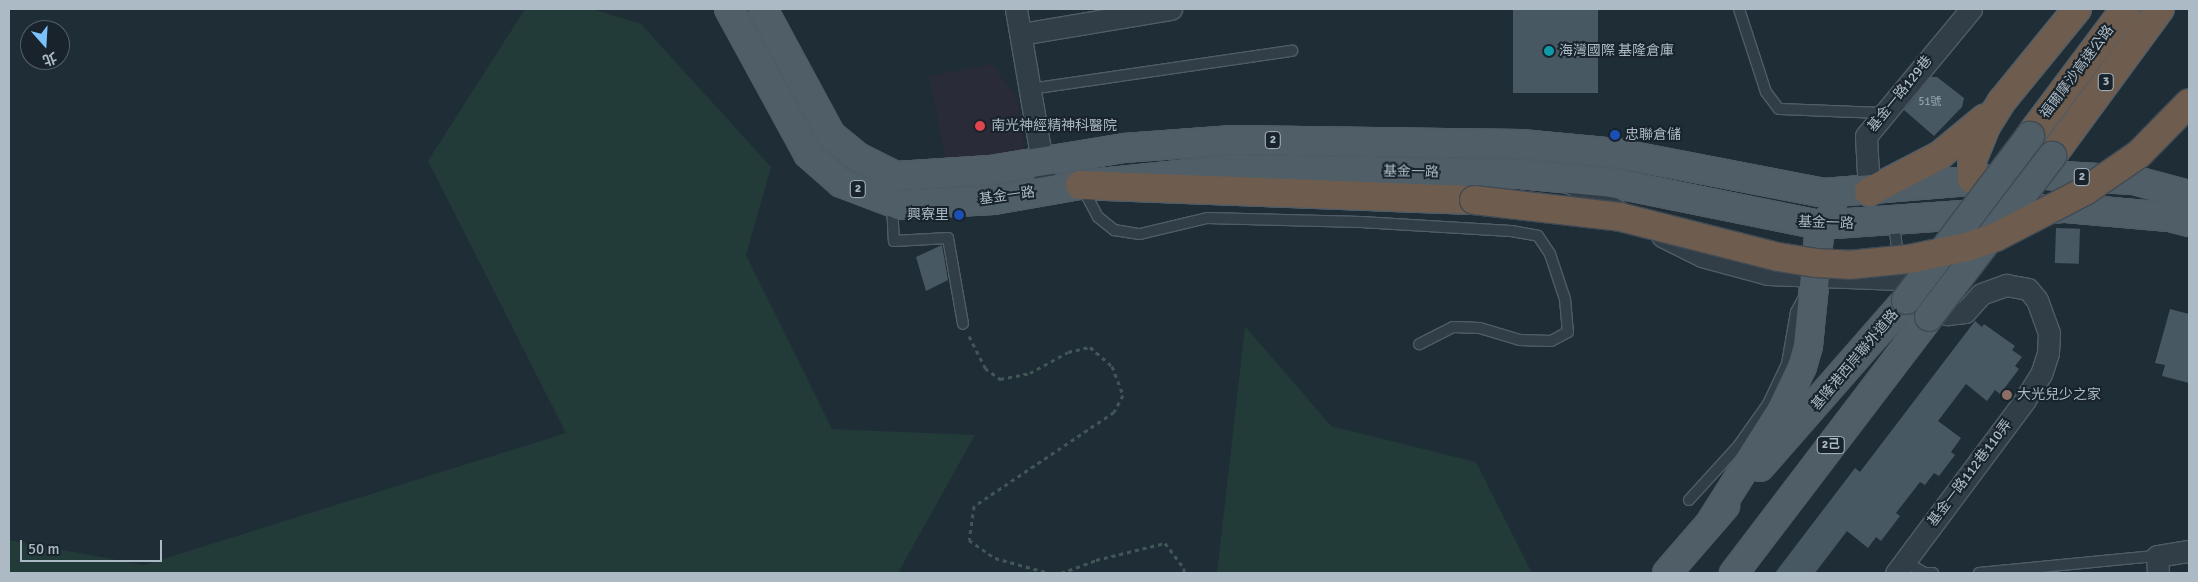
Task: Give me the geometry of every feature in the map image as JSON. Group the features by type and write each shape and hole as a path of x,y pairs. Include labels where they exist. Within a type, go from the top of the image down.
{"highway":[{"name":"福爾摩沙高速公路","path":"2030,136 2125,9"},
{"name":"福爾摩沙高速公路","path":"2052,156 2160,9"},
{"path":"1972,179 1972,161 1977,144 2002,101 2071,16"},
{"path":"1869,192 1940,155 2002,101"},
{"path":"1080,185 1474,200 1620,217 1778,257 1816,263 1856,264 1910,259 1967,247 1996,237 2086,191 2139,154 2189,103"}],"main road":[{"name":"基金一路","path":"729,9 808,154 841,182 892,204 918,206 994,200 1080,185 1234,169 1519,174 1612,182 1820,225 1894,221 1986,211 2066,208 2169,217 2189,222"},
{"name":"基金一路","path":"763,9 831,135 858,157 896,176 917,176 1042,162 1124,148 1234,140 1521,144 1617,153 1813,192 1869,192 1972,179 2045,175 2133,180 2189,195"},
{"name":"基隆港西岸聯外道路","path":"1667,573 1712,520 1817,405 1903,290 2030,136"},
{"path":"1562,178 1569,149"},
{"path":"1075,156 1080,185"},
{"name":"2己","path":"1734,573 2052,156"},
{"path":"1972,179 1986,211"},
{"path":"1712,520 1793,389 1808,346 1820,225 1869,192"}],"street":[{"path":"1016,9 1047,190"},
{"path":"1021,34 1171,9"},
{"name":"基金一路129巷","path":"1869,192 1866,136 1882,113 1971,9"},
{"path":"1562,178 1659,235 1702,256 1768,274 1815,276 1903,290"},
{"name":"基金一路112巷110弄","path":"1900,567 2025,400 2041,374 2048,353 2049,333 2045,314 2028,289 2006,285 1995,288 1981,294 1965,312 1956,315 1947,314 1903,290"},
{"path":"2157,565 2189,552"}],"lane":[{"path":"1739,9 1766,92 1779,109 1882,113"},
{"path":"1030,89 1292,51"},
{"path":"1080,185 1098,217 1114,230 1140,234 1207,218 1361,222 1511,231 1538,236 1550,254 1565,299 1568,332 1551,341 1520,340 1480,328 1453,327 1419,344"},
{"path":"892,204 894,241 948,238 964,324"},
{"path":"1894,221 1903,290"},
{"path":"1689,500 1739,445 1768,404 1787,364 1796,312 1815,276"},
{"path":"1979,573 2157,565"},
{"path":"1900,567 1925,573 1934,573"}],"path":[{"path":"964,324 985,368 1000,379 1030,373 1068,352 1090,347 1112,366 1123,394 1114,412 974,506 969,540 995,558 1048,573"},
{"path":"1061,573 1096,560 1166,543 1184,568 1184,573"}],"shaded area":[{"name":"南光神經精神科醫院","path":"992,64 1017,97 1025,156 947,167 929,76"}],"green space":[{"path":"525,9 592,9 641,24 771,167 746,255 832,429 975,435 898,573 9,573 9,540 144,565 566,433 428,161"},
{"path":"1245,326 1331,426 1476,462 1532,573 1217,573"}],"building":[{"name":"海灣國際 基隆倉庫","path":"1513,9 1598,9 1598,93 1513,93"},
{"path":"1931,77 1937,77 1964,98 1962,107 1934,136 1904,110"},
{"path":"2056,228 2080,229 2079,264 2055,263"},
{"path":"942,245 948,280 926,291 916,257"},
{"path":"2170,309 2189,314 2189,383 2162,376 2165,365 2155,363"},
{"path":"1975,321 1982,327 1984,324 2015,346 2012,350 2022,357 2015,366 2019,369 2000,394 1995,390 1987,401 1966,384 1938,421 1961,438 1951,452 1955,455 1939,476 1934,473 1925,485 1920,482 1896,513 1900,516 1881,541 1876,537 1868,548 1847,531 1815,573 1775,573 1855,468 1860,472"}],"place":[{"name":"海灣國際 基隆倉庫","path":"1549,51"},
{"name":"南光神經精神科醫院","path":"980,126"},
{"name":"忠聯倉儲","path":"1615,135"},
{"name":"興寮里","path":"959,215"},
{"name":"大光兒少之家","path":"2007,395"}]}
